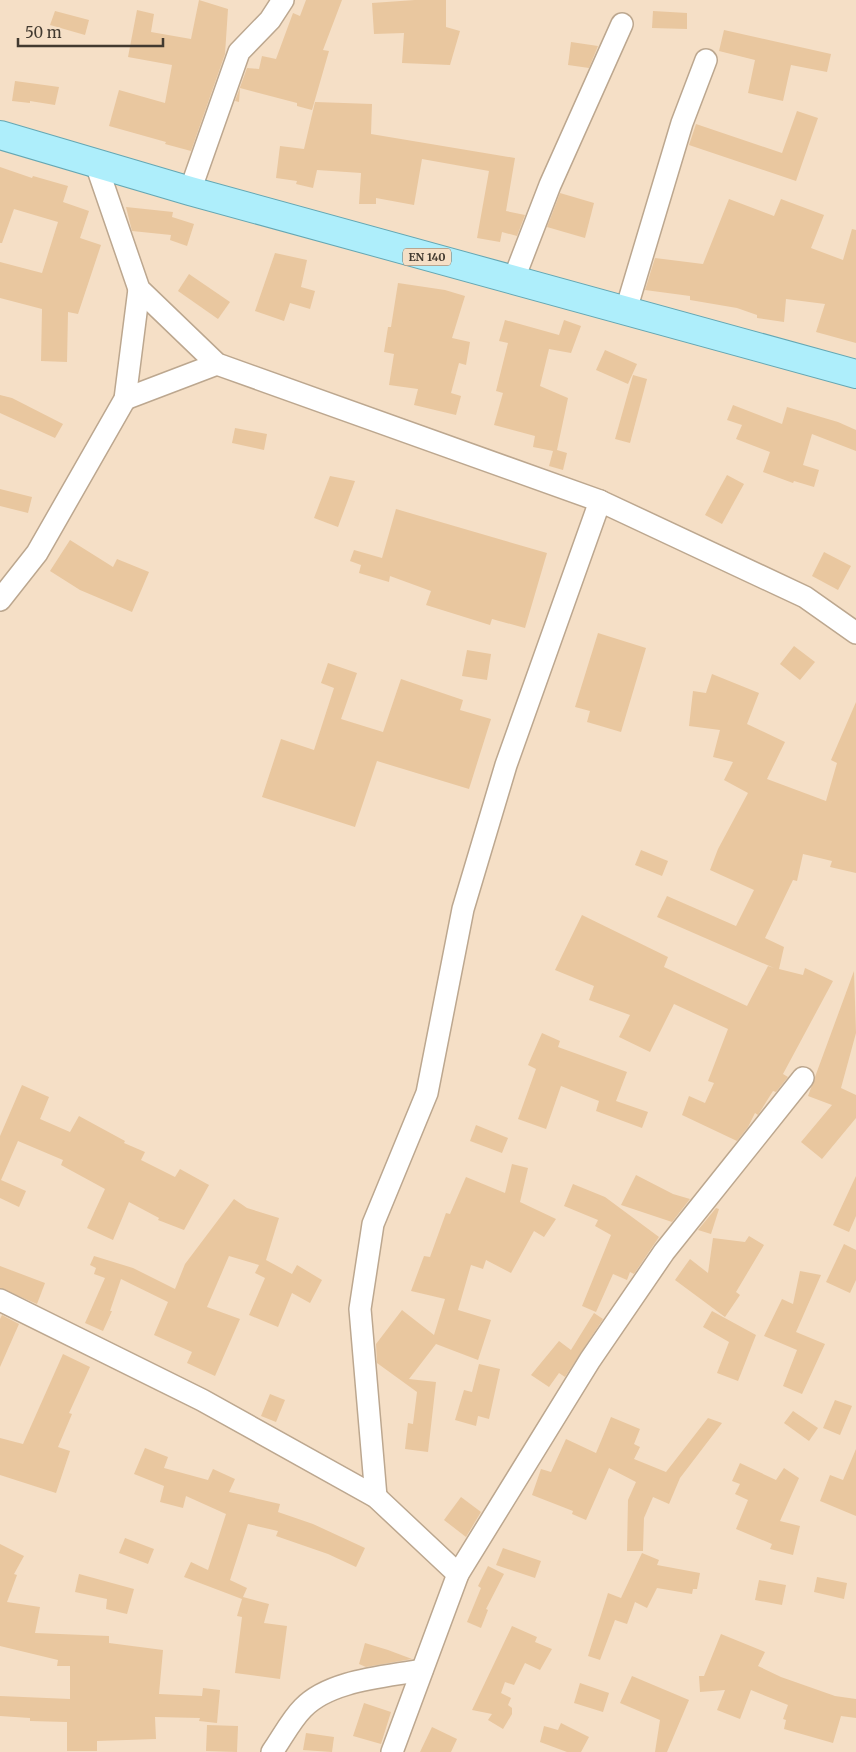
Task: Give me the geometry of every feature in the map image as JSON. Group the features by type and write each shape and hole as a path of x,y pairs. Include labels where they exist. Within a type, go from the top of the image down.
{"main road":[{"name":"EN 140","path":"0,134 190,191 856,374"}],"street":[{"path":"190,191 238,52 270,20 283,0"},
{"path":"512,281 550,184 622,24"},
{"path":"626,310 682,123 706,60"},
{"path":"0,600 37,553 125,399 139,289 96,164"},
{"path":"139,289 216,364 600,501 805,597 856,633"},
{"path":"125,399 216,364"},
{"path":"376,1497 360,1309 373,1224 427,1093 468,891 506,765 600,501"},
{"path":"392,1752 458,1574 590,1360 664,1252 803,1078"},
{"path":"0,1300 202,1400 376,1497 458,1574"},
{"path":"272,1752 301,1709 315,1697 333,1688 422,1670"}],"building":[{"path":"199,0 228,9 225,54 191,151 109,126 119,90 165,103 172,65 128,57 137,10 154,14 151,32 191,39"},
{"path":"306,0 342,0 323,50 329,51 312,110 297,106 297,103 240,88 239,102 235,101 247,68 259,69 262,56 276,59 293,13 300,16"},
{"path":"446,0 446,27 460,31 450,65 402,63 404,33 374,34 372,3"},
{"path":"55,11 89,20 85,35 50,25"},
{"path":"653,11 687,13 687,29 652,28"},
{"path":"724,30 831,54 827,72 791,65 783,101 748,93 755,60 719,51"},
{"path":"571,42 598,46 589,68 568,65"},
{"path":"15,81 59,87 55,105 30,101 30,103 12,101"},
{"path":"315,102 372,104 371,134 515,158 506,211 525,215 517,236 502,232 500,242 477,238 489,171 422,159 414,205 376,198 376,204 359,204 361,173 317,170 313,188 296,184 297,181 276,178 280,146 304,149"},
{"path":"797,111 818,118 796,181 689,145 696,124 782,153"},
{"path":"0,167 32,178 33,176 68,186 63,202 89,211 80,238 101,245 78,314 68,312 67,362 41,361 42,309 0,298 0,262 42,273 58,222 14,209 2,243 0,243"},
{"path":"560,193 594,203 585,238 547,227"},
{"path":"729,199 774,216 781,199 824,215 811,248 843,260 852,229 856,230 856,343 816,332 825,304 786,299 784,322 757,318 757,315 737,308 690,300 690,296 645,290 655,258 703,264"},
{"path":"126,207 173,212 172,217 194,224 187,246 170,240 171,235 132,231"},
{"path":"275,253 307,260 301,287 315,291 310,309 290,303 284,321 255,311"},
{"path":"189,274 230,302 218,319 178,291"},
{"path":"398,283 445,290 465,296 452,338 470,342 466,365 459,363 451,393 461,396 456,415 414,405 418,389 389,385 394,354 384,352 388,327 391,327"},
{"path":"505,320 559,335 564,320 581,326 571,353 549,349 540,386 568,398 557,450 567,453 563,470 549,466 553,451 533,447 535,436 494,425 503,393 496,391 508,343 499,341"},
{"path":"605,350 637,364 628,384 596,370"},
{"path":"633,375 647,379 630,443 615,439"},
{"path":"0,395 12,398 63,424 55,438 0,413"},
{"path":"733,405 782,424 787,407 838,422 856,430 856,451 812,434 803,465 819,470 814,487 794,481 793,483 763,472 770,452 736,439 742,425 727,420"},
{"path":"235,428 267,434 264,450 232,443"},
{"path":"727,475 744,484 722,524 705,515"},
{"path":"330,476 355,481 338,527 314,518"},
{"path":"0,489 32,497 28,513 0,506"},
{"path":"396,509 547,553 525,628 492,619 490,625 426,605 431,591 390,576 389,582 359,573 361,565 350,561 354,550 382,558"},
{"path":"70,540 113,567 117,559 149,572 132,612 80,590 50,571"},
{"path":"824,552 851,566 838,590 812,576"},
{"path":"598,633 646,648 621,732 587,722 590,711 575,707"},
{"path":"794,646 815,662 800,680 780,664"},
{"path":"467,650 491,654 487,680 462,676"},
{"path":"328,663 357,673 341,719 383,732 401,679 463,700 460,710 491,719 469,789 377,761 355,827 262,797 281,739 314,750 334,688 321,683"},
{"path":"712,674 759,693 747,724 785,742 767,779 826,801 837,763 831,760 856,702 856,873 830,867 832,861 803,854 797,881 793,880 765,938 784,947 779,969 803,975 805,968 833,981 783,1074 788,1077 776,1092 773,1091 758,1115 755,1113 748,1127 737,1141 682,1115 689,1096 705,1103 714,1083 708,1081 728,1029 674,1004 650,1052 619,1037 630,1015 589,1000 594,986 555,970 582,915 668,957 664,967 747,1006 768,966 774,968 657,917 667,896 736,926 754,890 710,870 718,849 748,793 724,780 733,762 713,757 720,730 689,726 693,691 706,693"},
{"path":"641,850 668,861 662,876 635,865"},
{"path":"854,971 856,1033 841,1088 856,1095 856,1118 822,1159 801,1142 832,1105 808,1096"},
{"path":"542,1033 560,1041 558,1047 627,1072 616,1101 648,1112 642,1128 596,1111 599,1101 561,1086 546,1129 518,1119 536,1069 528,1065"},
{"path":"22,1085 49,1097 40,1119 70,1132 79,1116 125,1141 124,1143 145,1152 141,1160 175,1177 180,1169 209,1185 184,1230 158,1220 159,1218 129,1202 113,1240 87,1228 105,1189 61,1165 63,1160 18,1141 1,1180 26,1191 19,1207 0,1198 0,1136"},
{"path":"476,1125 508,1138 502,1153 470,1141"},
{"path":"512,1164 528,1168 520,1202 556,1219 544,1237 534,1231 511,1273 486,1260 483,1269 471,1265 458,1310 491,1320 478,1360 436,1344 409,1379 436,1382 428,1452 405,1449 408,1423 413,1424 417,1392 377,1363 376,1344 402,1310 434,1335 445,1299 411,1291 424,1256 430,1257 446,1213 450,1214 466,1177 505,1193"},
{"path":"636,1175 673,1194 690,1199 672,1222 621,1205"},
{"path":"856,1176 856,1216 849,1232 833,1225"},
{"path":"573,1184 605,1197 659,1237 634,1274 630,1272 627,1280 613,1274 596,1312 582,1306 611,1235 595,1226 598,1220 564,1206"},
{"path":"234,1199 247,1208 279,1218 266,1260 292,1274 297,1265 322,1280 310,1303 292,1293 278,1327 249,1315 265,1278 255,1273 259,1265 229,1256 207,1307 240,1319 215,1376 187,1363 192,1352 154,1335 168,1302 121,1279 110,1311 112,1311 103,1331 85,1323 105,1278 94,1274 96,1268 90,1265 94,1256 133,1268 175,1289 185,1264"},
{"path":"716,1208 719,1209 711,1234 698,1230"},
{"path":"749,1236 764,1245 736,1292 740,1295 725,1317 675,1280 690,1259 708,1273 713,1238 745,1242"},
{"path":"844,1244 856,1250 856,1280 850,1293 826,1282"},
{"path":"0,1266 45,1283 37,1304 0,1288"},
{"path":"800,1271 821,1275 796,1332 825,1344 802,1394 783,1386 797,1350 764,1336 782,1299 793,1304"},
{"path":"712,1311 756,1335 738,1381 717,1373 729,1342 703,1327"},
{"path":"594,1313 603,1319 565,1377 559,1373 549,1387 531,1375 559,1341 571,1350"},
{"path":"2,1315 19,1324 0,1367 0,1319"},
{"path":"63,1354 90,1367 69,1413 72,1414 58,1447 70,1451 56,1493 0,1475 0,1438 23,1444"},
{"path":"479,1364 500,1369 489,1419 478,1416 476,1426 455,1420 464,1390 472,1392"},
{"path":"270,1394 285,1400 276,1422 261,1416"},
{"path":"835,1400 852,1406 840,1435 823,1428"},
{"path":"793,1411 818,1428 809,1441 784,1423"},
{"path":"611,1417 640,1429 634,1444 640,1447 634,1459 666,1472 708,1418 722,1423 680,1478 669,1504 653,1497 644,1518 643,1551 627,1551 628,1500 636,1482 609,1468 586,1520 572,1514 573,1511 532,1495 541,1469 551,1472 566,1439 596,1453"},
{"path":"145,1448 168,1457 164,1468 208,1480 213,1469 235,1479 229,1492 280,1504 278,1512 313,1524 365,1548 356,1567 328,1554 276,1536 278,1531 248,1524 230,1580 247,1588 243,1597 269,1604 264,1623 287,1626 280,1679 235,1673 242,1617 237,1616 242,1599 184,1577 191,1562 208,1570 226,1514 186,1496 183,1508 160,1502 164,1486 134,1474"},
{"path":"856,1449 856,1516 820,1501 830,1475 843,1480"},
{"path":"740,1463 776,1480 784,1468 799,1478 780,1521 800,1526 793,1555 770,1549 772,1544 736,1529 748,1500 735,1494 740,1484 732,1481"},
{"path":"461,1497 481,1512 466,1537 444,1520"},
{"path":"125,1538 154,1549 148,1564 119,1553"},
{"path":"0,1544 24,1556 14,1574 17,1575 7,1602 40,1607 35,1633 109,1636 109,1643 163,1650 159,1694 202,1696 203,1688 220,1690 217,1723 199,1721 200,1718 155,1717 156,1739 97,1741 97,1751 67,1751 67,1722 30,1721 30,1718 0,1716 0,1696 70,1699 70,1666 57,1666 58,1660 0,1646"},
{"path":"503,1548 541,1561 535,1578 496,1565"},
{"path":"642,1553 659,1560 657,1565 700,1573 697,1589 693,1589 692,1594 657,1588 647,1608 635,1602 627,1624 615,1620 600,1660 588,1656 608,1593 621,1598"},
{"path":"488,1566 504,1574 486,1609 488,1610 481,1628 467,1622 481,1588 478,1586"},
{"path":"79,1574 134,1589 127,1614 106,1609 107,1599 75,1592"},
{"path":"817,1577 847,1583 844,1599 814,1592"},
{"path":"759,1580 786,1585 782,1605 755,1600"},
{"path":"512,1626 537,1637 535,1642 552,1649 540,1670 525,1663 514,1685 505,1682 501,1693 511,1698 508,1705 512,1708 512,1714 503,1729 488,1720 492,1714 472,1710"},
{"path":"721,1634 765,1652 758,1666 781,1677 835,1696 856,1699 856,1718 841,1716 833,1743 784,1729 786,1720 783,1719 788,1705 751,1690 740,1719 717,1710 725,1690 700,1692 699,1676 704,1676"},
{"path":"365,1643 412,1659 366,1667 359,1664"},
{"path":"632,1676 689,1700 667,1752 655,1752 660,1720 620,1703"},
{"path":"580,1683 609,1693 603,1712 574,1703"},
{"path":"364,1703 391,1712 381,1744 353,1736"},
{"path":"561,1723 589,1737 581,1752 567,1752 540,1742 544,1726 558,1730"},
{"path":"207,1725 238,1726 237,1752 206,1751"},
{"path":"432,1727 457,1739 451,1752 420,1752"},
{"path":"306,1733 334,1737 332,1752 303,1750"}]}
